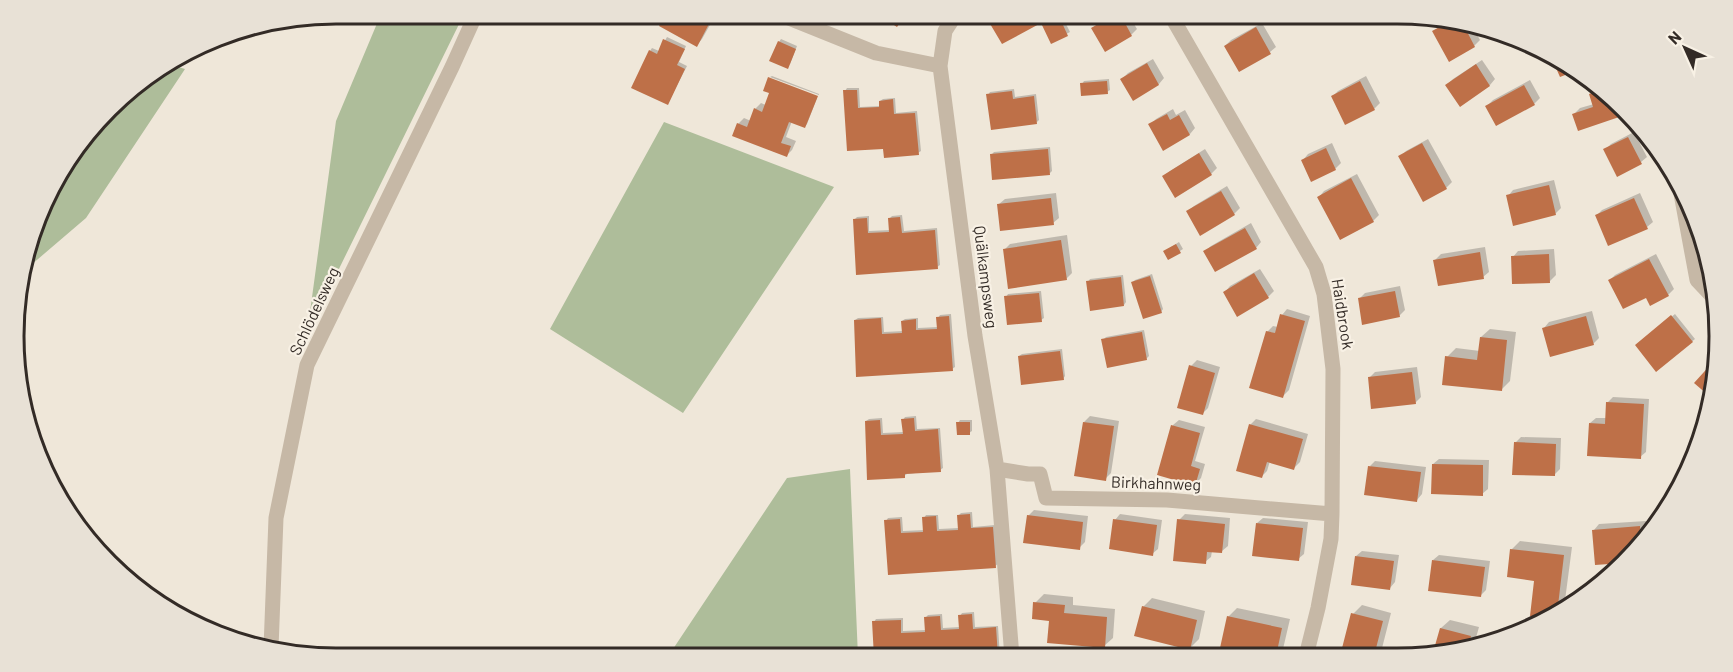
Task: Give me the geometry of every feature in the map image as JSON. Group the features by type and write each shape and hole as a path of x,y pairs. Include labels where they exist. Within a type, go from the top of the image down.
{"street":[{"name":"Schlödelsweg","path":"271,641 276,518 307,364 471,24"},
{"path":"804,24 876,53 940,66"},
{"name":"Quälkampsweg","path":"950,24 945,31 940,66 975,336 997,469 1011,648"},
{"name":"Haidbrook","path":"1176,24 1316,267 1324,294 1333,369 1331,539 1308,648"},
{"path":"1686,219 1697,280 1705,288"},
{"name":"Birkhahnweg","path":"997,469 1040,474 1046,498 1167,500 1332,514"}],"green space":[{"path":"377,24 459,24 307,334 336,121"},
{"path":"178,67 185,69 86,218 33,263 56,198 88,146 115,115 146,88"},
{"path":"664,122 834,187 683,413 550,329"},
{"path":"850,469 858,648 674,648 787,478"}],"building":[{"path":"660,24 709,24 697,47 659,26"},
{"path":"990,24 1039,24 1002,44"},
{"path":"1041,24 1063,24 1068,36 1051,44"},
{"path":"1098,24 1125,24 1132,36 1105,52 1091,28"},
{"path":"1256,27 1271,54 1239,72 1224,46"},
{"path":"1439,27 1467,32 1475,47 1449,62 1432,31"},
{"path":"663,39 685,49 677,65 685,69 668,105 631,88 649,50 657,54"},
{"path":"778,41 796,49 788,69 769,61"},
{"path":"1147,63 1159,85 1133,101 1120,79"},
{"path":"1476,64 1490,86 1460,107 1445,85"},
{"path":"1556,68 1566,75 1560,77"},
{"path":"768,77 818,96 805,128 789,122 781,143 791,146 787,157 732,136 737,123 747,127 754,108 762,112 769,93 763,91"},
{"path":"1107,81 1108,94 1081,96 1080,83"},
{"path":"1360,81 1375,110 1345,125 1331,96"},
{"path":"1524,85 1535,105 1496,126 1485,106"},
{"path":"843,90 857,90 858,108 879,107 879,101 893,99 894,114 915,113 919,155 884,158 883,149 847,151"},
{"path":"1012,91 1013,99 1034,96 1037,124 991,130 986,94"},
{"path":"1593,93 1620,117 1578,131 1572,114 1593,107 1589,94"},
{"path":"1167,114 1170,120 1179,115 1190,135 1163,151 1148,124"},
{"path":"1628,137 1642,164 1617,177 1603,149"},
{"path":"1422,143 1447,189 1423,202 1398,156"},
{"path":"1326,148 1336,170 1311,182 1301,160"},
{"path":"1048,149 1050,175 992,180 990,154"},
{"path":"1199,153 1212,175 1175,198 1162,176"},
{"path":"1351,178 1374,222 1340,240 1317,197"},
{"path":"1549,185 1556,215 1513,226 1506,195"},
{"path":"1221,191 1235,215 1200,236 1186,211"},
{"path":"1051,198 1054,225 1000,231 997,204"},
{"path":"1634,198 1648,229 1608,246 1595,215"},
{"path":"900,217 902,233 935,230 938,269 856,275 853,219 867,218 868,233 889,232 888,218"},
{"path":"1245,228 1257,249 1215,272 1203,251"},
{"path":"1061,240 1067,280 1008,289 1003,249"},
{"path":"1176,244 1181,253 1168,260 1163,251"},
{"path":"1480,252 1484,279 1438,286 1433,260"},
{"path":"1549,254 1550,283 1512,284 1511,256"},
{"path":"1649,259 1669,296 1650,306 1646,298 1623,309 1608,280"},
{"path":"1254,273 1269,298 1237,317 1223,292"},
{"path":"1150,276 1162,313 1143,319 1131,282"},
{"path":"1121,277 1124,306 1090,311 1086,281"},
{"path":"1395,291 1400,317 1362,325 1358,298"},
{"path":"1039,293 1042,322 1007,325 1004,296"},
{"path":"1280,314 1305,321 1283,398 1249,388 1266,331 1275,333"},
{"path":"1671,315 1693,342 1656,372 1635,345"},
{"path":"949,316 953,371 856,377 854,320 881,318 882,334 902,333 901,321 916,319 916,330 937,329 936,317"},
{"path":"1586,316 1594,345 1550,357 1542,328"},
{"path":"1142,332 1147,360 1107,368 1101,339"},
{"path":"1480,337 1507,340 1502,391 1442,385 1445,356 1477,360"},
{"path":"1060,351 1064,380 1021,385 1018,356"},
{"path":"1189,365 1215,373 1203,415 1177,408"},
{"path":"1707,369 1704,391 1694,383"},
{"path":"1412,372 1416,404 1371,409 1368,377"},
{"path":"1606,402 1644,404 1641,459 1587,456 1589,423 1605,424"},
{"path":"914,418 915,431 938,429 941,472 905,474 905,478 867,480 865,421 880,420 881,435 903,434 901,419"},
{"path":"956,422 970,422 970,435 957,435"},
{"path":"1083,422 1114,426 1106,481 1074,476"},
{"path":"1249,424 1303,439 1294,470 1267,462 1262,478 1236,471"},
{"path":"1171,425 1200,433 1191,466 1200,469 1195,486 1157,475"},
{"path":"1514,442 1556,444 1555,476 1512,475"},
{"path":"1432,464 1483,465 1483,496 1431,494"},
{"path":"1368,466 1421,472 1417,502 1364,495"},
{"path":"970,514 971,528 993,527 996,568 888,575 884,520 900,519 901,533 923,532 922,517 936,516 937,531 958,530 957,515"},
{"path":"1027,515 1083,522 1080,550 1023,543"},
{"path":"1113,519 1157,525 1153,556 1109,549"},
{"path":"1177,519 1225,524 1222,553 1207,552 1206,564 1173,561"},
{"path":"1256,523 1303,528 1299,561 1252,556"},
{"path":"1640,526 1640,532 1611,564 1595,565 1592,530"},
{"path":"1510,549 1564,555 1558,603 1534,616 1530,616 1534,581 1507,577"},
{"path":"1355,556 1394,561 1390,590 1351,585"},
{"path":"1432,560 1485,567 1481,597 1428,591"},
{"path":"1033,602 1065,605 1064,613 1107,617 1105,648 1047,643 1049,621 1032,619"},
{"path":"1142,606 1197,620 1190,648 1134,636"},
{"path":"1351,613 1383,621 1376,648 1342,648"},
{"path":"972,614 973,629 996,627 997,648 874,648 872,621 901,620 901,633 925,632 924,617 940,616 941,630 959,629 958,615"},
{"path":"1227,616 1282,628 1278,648 1220,648"},
{"path":"1440,628 1471,636 1470,639 1435,645"}]}
